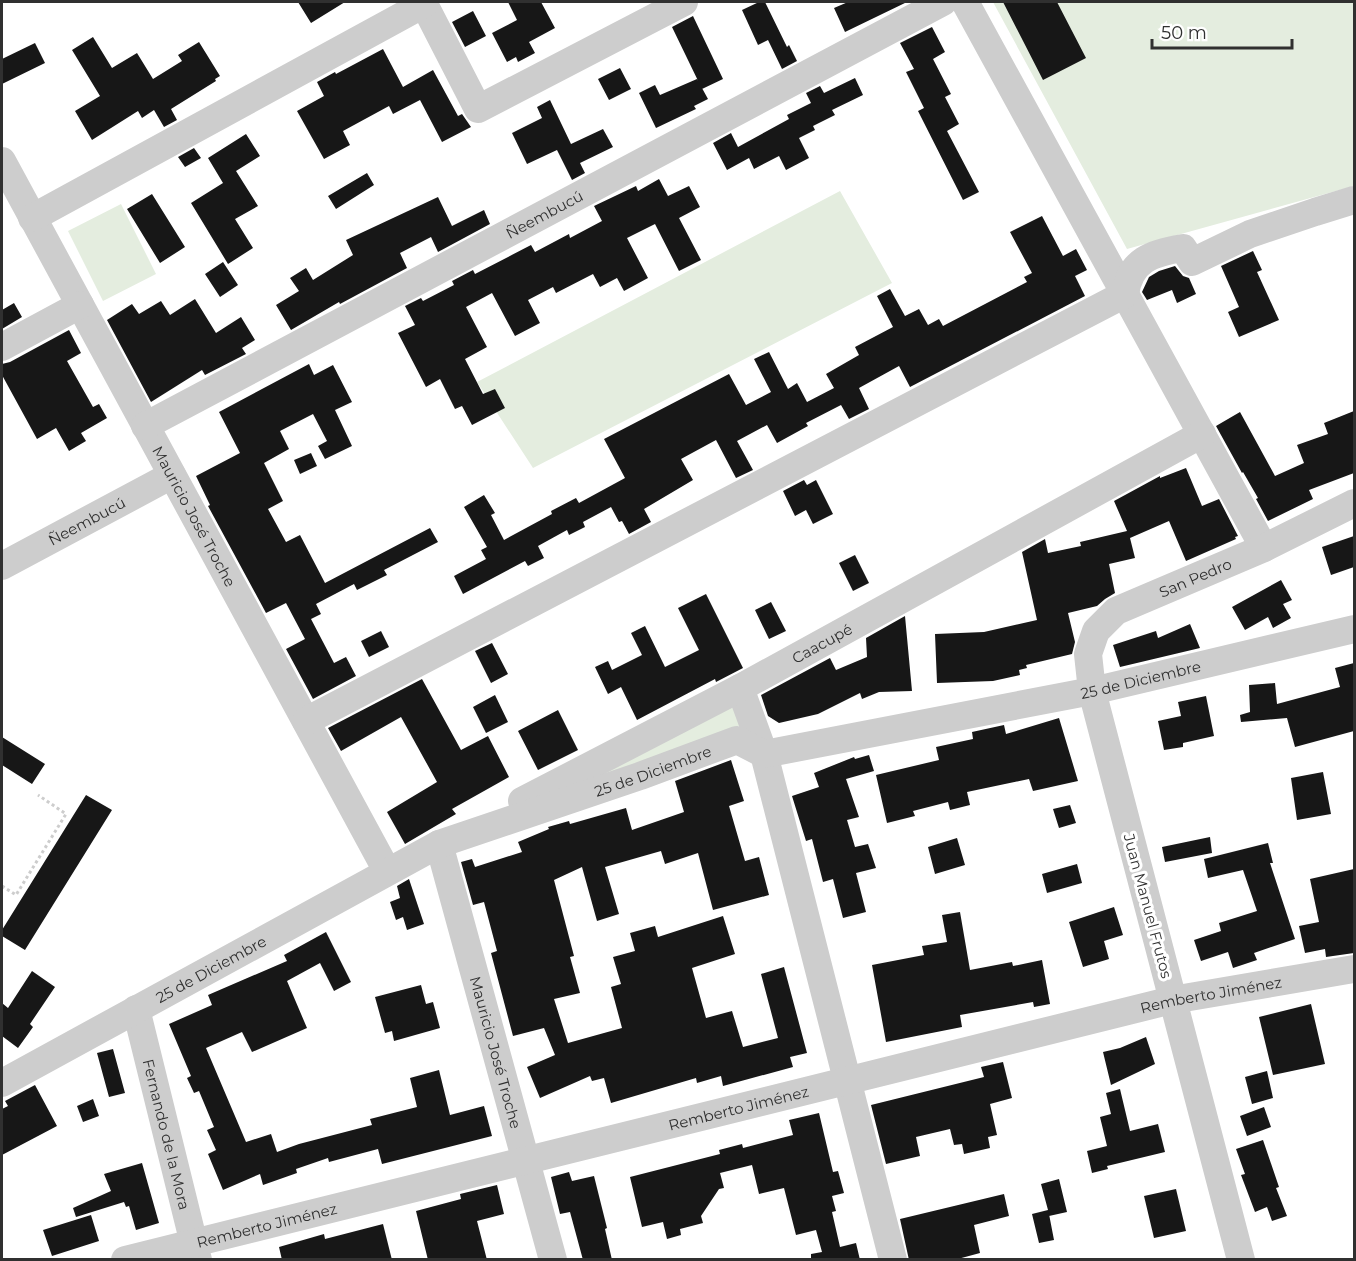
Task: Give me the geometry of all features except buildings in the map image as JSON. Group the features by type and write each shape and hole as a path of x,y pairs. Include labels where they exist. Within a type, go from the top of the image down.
{"street":[{"name":"Ñeembucú","path":"145,426 943,2"},
{"path":"965,2 1264,548"},
{"path":"32,218 423,3 478,109 677,3"},
{"name":"Mauricio José Troche","path":"2,161 387,871"},
{"path":"1125,294 1127,279 1138,264 1162,251 1183,248 1192,262 1250,234 1354,200"},
{"path":"306,721 1125,294"},
{"path":"2,346 80,305"},
{"name":"Caacupé","path":"439,844 740,688 1202,434"},
{"name":"Ñeembucú","path":"2,566 172,475"},
{"name":"San Pedro","path":"1092,691 1088,654 1096,631 1116,611 1264,548 1354,503"},
{"name":"25 de Diciembre","path":"2,1083 439,844 640,776 737,740 764,754 1092,691 1354,629"},
{"path":"740,688 764,754 893,1260"},
{"name":"Juan Manuel Frutos","path":"1092,691 1241,1260"},
{"name":"Mauricio José Troche","path":"439,844 553,1260"},
{"name":"Remberto Jiménez","path":"125,1260 196,1251 526,1160 1172,1000 1354,969"},
{"name":"Fernando de la Mora","path":"136,1009 196,1251"}],"path":[{"path":"2,886 16,895 66,813 38,795"}],"shaded area":[{"path":"993,2 1354,2 1354,186 1127,249"},
{"path":"840,191 892,283 533,468 477,382"},
{"path":"121,204 156,274 103,301 68,231"},
{"path":"733,702 742,725 537,804"}]}
